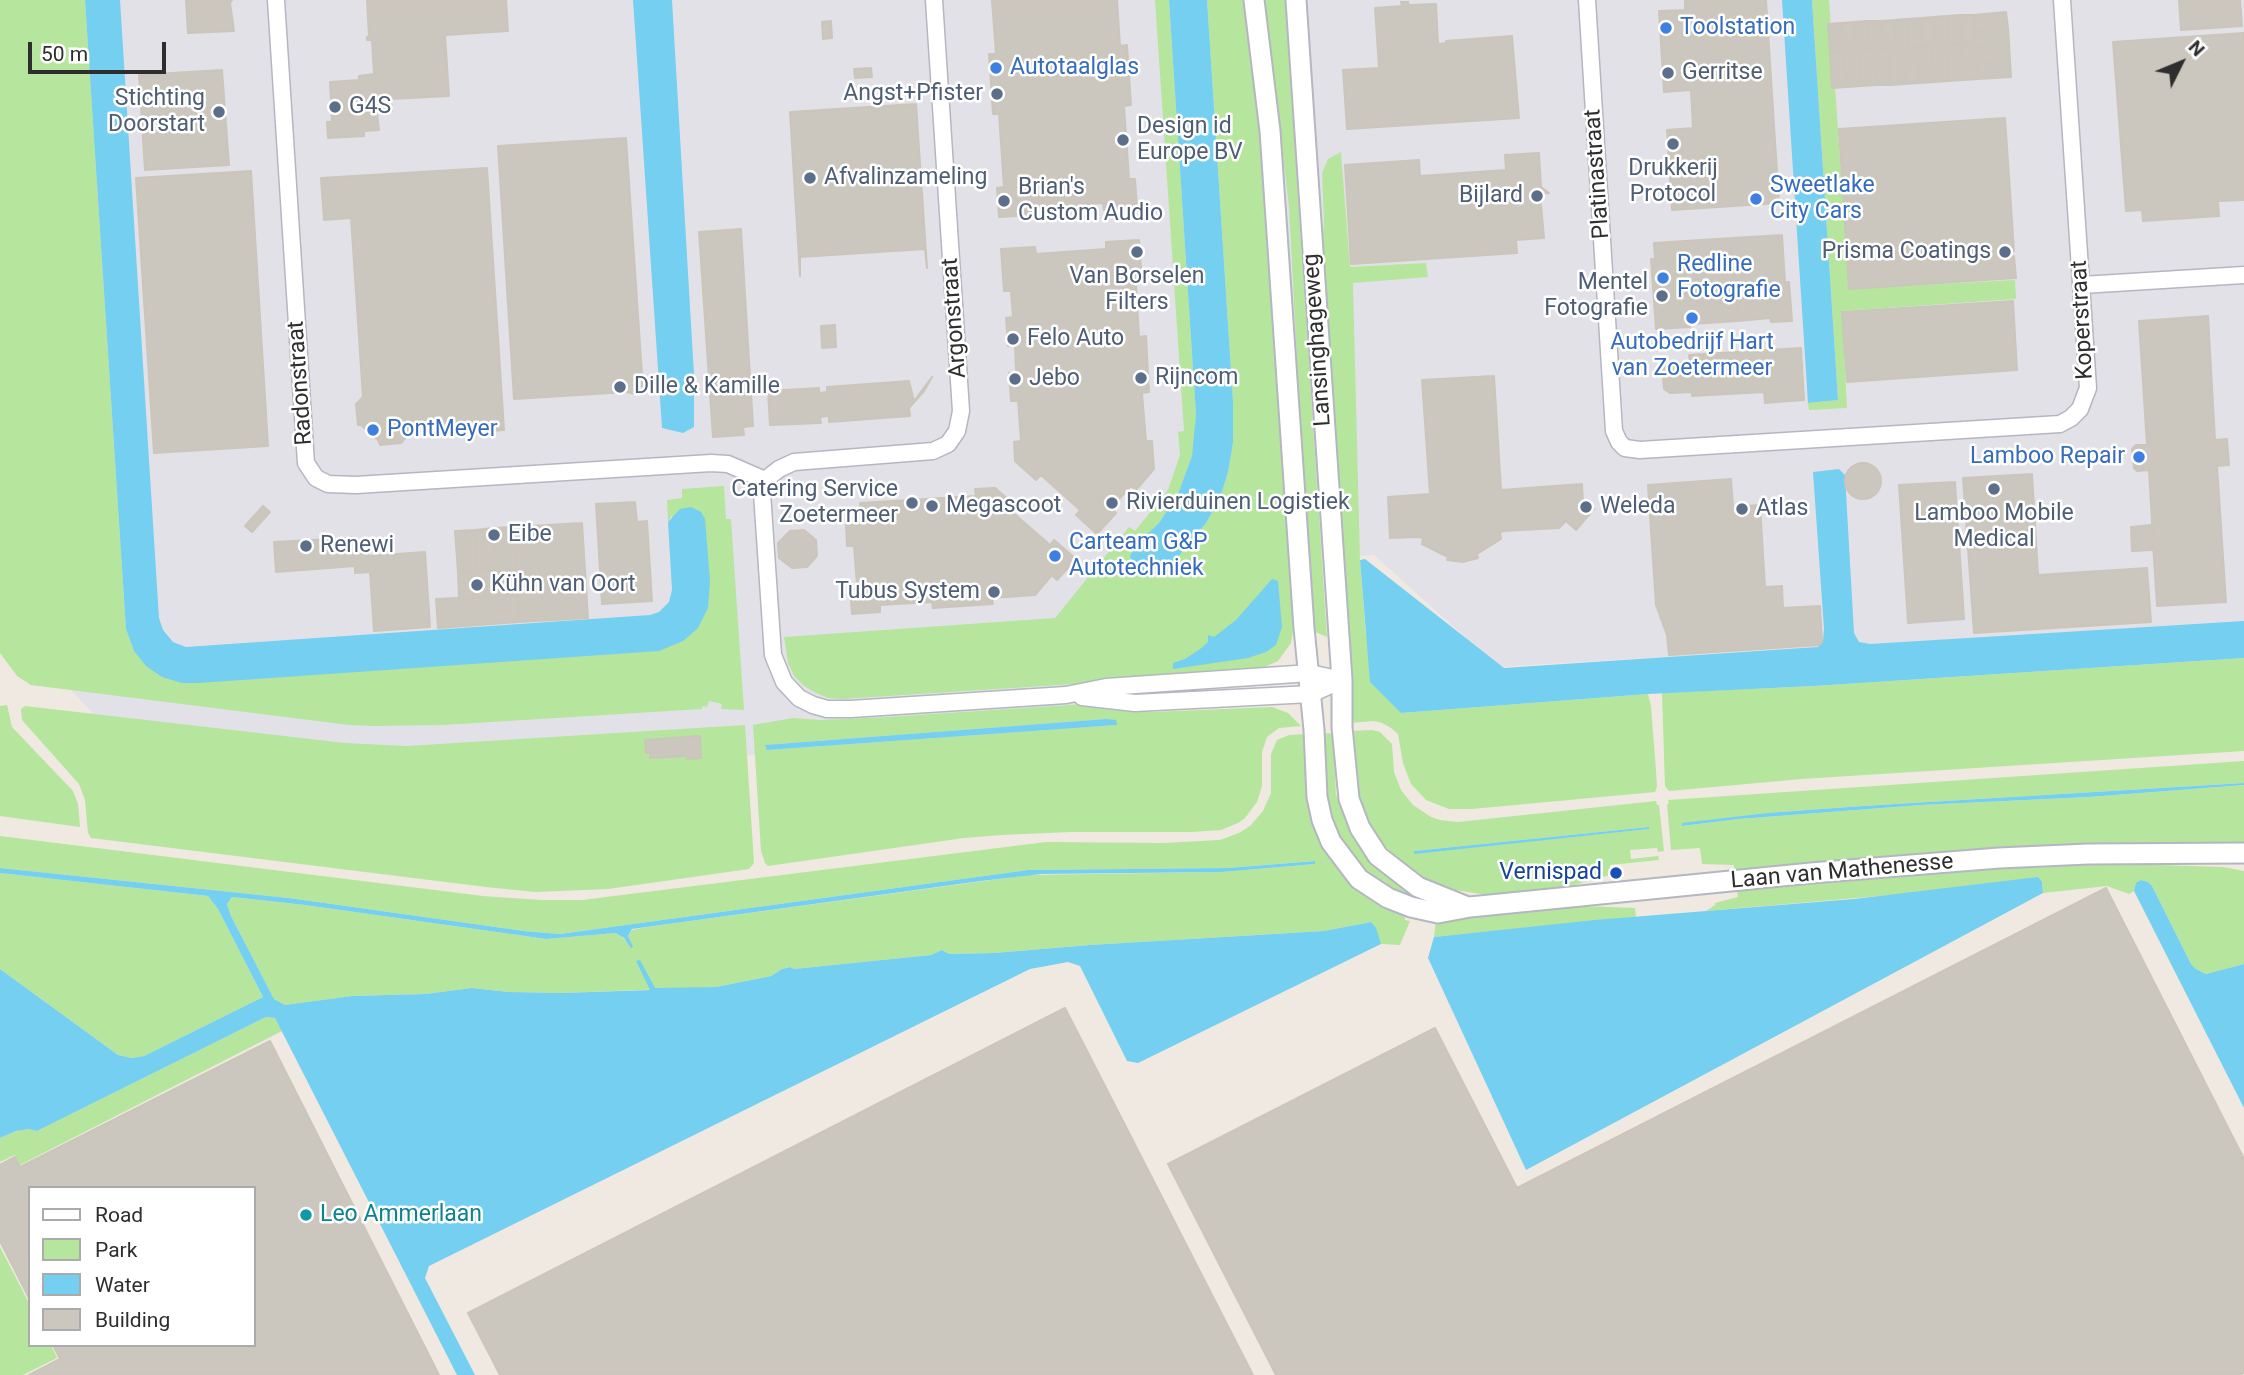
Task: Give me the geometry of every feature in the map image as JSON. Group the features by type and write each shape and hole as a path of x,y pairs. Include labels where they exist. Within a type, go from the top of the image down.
{"street":[{"name":"Radonstraat","path":"276,0 306,463 316,478 328,484 356,485 711,463 729,464 765,480"},
{"name":"Argonstraat","path":"765,480 794,462 933,451 948,444 957,431 961,411 934,0"},
{"name":"Lansinghageweg","path":"1254,0 1270,131 1303,614 1310,673"},
{"name":"Lansinghageweg","path":"1296,0 1342,680"},
{"name":"Platinastraat","path":"1587,0 1614,431"},
{"name":"Koperstraat","path":"1614,431 1625,448 1640,450 2060,424 2071,418 2080,409 2088,388 2063,0"},
{"path":"2082,285 2244,275"},
{"path":"765,480 762,493 773,656 784,682 799,698 813,705 827,709 850,709 1066,695 1106,687 1310,673 1342,680"},
{"name":"Laan van Mathenesse","path":"1310,673 1317,797 1331,842 1359,879 1388,898 1411,908 1438,913 1470,907 1811,873 1999,858 2244,853"},
{"path":"1066,695 1135,703 1311,694 1342,680"},
{"name":"Laan van Mathenesse","path":"1342,680 1342,727 1349,799 1360,828 1378,856 1418,887 1470,907"},
{"name":"Laan van Mathenesse","path":"2216,855 2244,866"}],"shaded area":[{"path":"0,0 2244,0 2244,623 1498,667 1374,555 1264,561 1096,733 537,769 105,726 0,615"}],"green space":[{"path":"0,0 85,0 126,629 134,651 683,641 672,515 668,522 667,500 682,498 682,489 724,486 726,519 731,519 744,710 721,709 722,704 709,701 707,707 703,706 702,709 443,725 349,725 31,685 17,676 0,653"},
{"path":"1155,0 1169,0 1196,415 1192,456 1178,494 1159,523 1135,546 1130,561 1137,573 1153,576 1166,569 1206,523 1220,498 1228,472 1233,443 1233,402 1207,0 1247,0 1257,91 1292,603 1291,643 1278,661 1245,673 843,699 828,698 816,693 794,676 788,663 784,637 1055,618 1129,527 1135,531 1168,490 1180,455 1178,432 1184,431"},
{"path":"1265,0 1285,0 1327,637 1311,630 1289,207"},
{"path":"1812,0 1829,0 1849,289 2015,280 2016,299 1842,311 1847,408 1809,410 1808,403 1838,400"},
{"path":"1341,152 1350,267 1426,263 1428,277 1353,283 1360,560 1366,636 1401,713 1648,694 1656,771 1655,792 1449,809 1426,800 1411,784 1403,763 1398,734 1374,721 1349,723 1320,260 1324,224 1322,173 1328,159"},
{"path":"2244,658 2244,751 1802,779 1669,791 1665,786 1662,693 1814,686"},
{"path":"1084,704 1152,712 1272,707 1288,713 1301,726 1279,728 1267,737 1262,752 1262,786 1257,802 1245,818 1221,830 1070,832 964,838 768,866 761,851 753,725 793,718 821,720","holes":["1106,719 1116,725 767,750 765,745"]},
{"path":"7,705 12,727 73,791 78,804 80,827 0,816 0,706"},
{"path":"25,706 345,743 407,746 745,725 754,863 749,869 608,889 535,892 91,838 88,833 85,800 79,784 22,720 21,709"},
{"path":"1351,731 1380,732 1392,744 1394,772 1401,790 1413,805 1431,817 1458,822 1656,801 1659,805 1664,851 1658,852 1657,848 1630,850 1631,859 1658,856 1659,860 1610,865 1610,875 1567,887 1488,895 1435,884 1413,872 1381,843 1371,828 1355,783","holes":["1649,827 1415,853 1414,851"]},
{"path":"1333,733 1336,795 1348,826 1365,855 1393,881 1416,894 1445,904 1428,905 1387,887 1359,866 1339,836 1324,793 1320,734"},
{"path":"1305,734 1315,821 1405,914 1405,920 1410,921 1400,945 1381,944 1371,922 1324,931 994,953 949,954 942,950 931,955 794,969 790,967 771,976 716,987 562,993 472,988 425,994 352,996 285,1005 274,999 231,916 227,904 232,897 546,939 616,933 632,947 628,936 632,930 647,927 1028,875 1222,872 1315,864 1314,861 1228,868 1028,870 560,934 289,898 0,868 0,836 483,896 582,900 1046,842 1163,843 1220,840 1250,826 1263,811 1271,793 1271,754 1277,740 1289,735"},
{"path":"2244,761 2244,783 1862,806 1767,813 1682,824 1921,805 2089,797 2244,785 2244,847 2109,843 1734,871 1734,865 1702,864 1700,848 1671,850 1668,800"},
{"path":"2096,863 2223,867 2244,871 2244,964 2206,974 2196,969 2152,886 2141,880 2129,894 2107,886 2043,893 2042,882 1706,911 1715,903 1738,897 1737,891 1976,868"},
{"path":"0,873 208,896 218,909 263,997 144,1056 132,1058 118,1055 0,969"},
{"path":"1580,906 1635,908 1636,917 1434,937 1436,920"},
{"path":"266,1017 275,1018 282,1031 20,1165 15,1155 0,1162 0,1138 16,1131 37,1131"},
{"path":"0,1247 28,1301 28,1347 52,1347 57,1358 23,1375 0,1375"}],"water":[{"path":"85,0 120,0 159,618 163,630 173,642 186,647 650,615 659,612 669,602 672,590 668,522 680,509 691,507 701,512 705,519 710,581 708,608 698,628 683,641 659,651 199,683 182,683 162,677 146,666 134,651 126,629"},
{"path":"633,0 672,0 694,375 694,427 683,433 662,428"},
{"path":"1169,0 1207,0 1233,402 1233,443 1220,498 1206,523 1178,557 1160,573 1147,577 1133,569 1130,556 1135,546 1159,523 1178,494 1192,456 1196,415"},
{"path":"1782,0 1812,0 1838,400 1808,403"},
{"path":"1839,469 1845,475 1854,633 1859,642 1870,644 2244,621 2244,658 1648,694 1401,713 1370,682 1360,560 1365,559 1504,668 1818,647 1823,641 1824,629 1813,472"},
{"path":"1272,579 1278,581 1282,627 1276,645 1266,652 1248,658 1173,669 1173,663 1185,659 1208,642 1208,635 1214,637 1236,620"},
{"path":"1116,720 1117,725 767,750 765,745"},
{"path":"2244,783 2089,797 1921,805 1682,826 1682,823 1767,813"},
{"path":"1649,829 1414,854 1414,851"},
{"path":"1315,861 1315,864 1222,872 1041,874 981,881 632,929 628,936 633,947 631,948 624,938 616,933 546,939 232,897 227,904 231,916 274,999 285,1005 352,996 425,994 472,988 562,993 650,990 636,961 640,960 655,988 716,987 771,976 790,967 794,969 931,955 942,950 949,954 994,953 1324,931 1371,922 1376,928 1381,944 1138,1063 1127,1061 1080,966 1068,962 1030,969 429,1266 425,1278 475,1375 457,1375 275,1018 266,1017 37,1131 16,1131 0,1138 0,969 118,1055 132,1058 144,1056 263,997 218,909 208,896 0,873 0,868 289,898 560,934 1028,870 1228,868"},
{"path":"2038,877 2042,882 2043,893 1526,1170 1428,958 1434,937 1595,920 1854,899"},
{"path":"2141,880 2152,886 2196,969 2206,974 2244,964 2244,1108 2134,891 2136,883"}],"building":[{"path":"186,0 232,0 230,3 234,31 188,33"},
{"path":"367,0 506,0 508,31 445,35 449,96 391,99 392,111 377,112 379,130 364,131 364,136 328,138 327,122 332,122 330,82 359,80 359,76 374,74 372,40 367,40"},
{"path":"992,0 1117,0 1120,46 1127,45 1131,105 1124,106 1129,179 1135,179 1137,208 1104,210 1103,203 1033,208 1033,215 999,217 997,188 1004,187 999,114 993,114 989,54 996,54"},
{"path":"1685,0 1766,0 1779,203 1672,210 1667,130 1693,128 1691,90 1664,92 1659,11 1685,10"},
{"path":"2179,0 2240,0 2242,26 2181,30"},
{"path":"1401,2 1408,2 1409,5 1436,4 1438,44 1446,41 1512,36 1519,118 1347,129 1343,70 1379,68 1375,8 1402,6"},
{"path":"2006,12 2008,28 1975,31 1974,15"},
{"path":"1960,15 1962,44 1949,45 1947,16"},
{"path":"1960,15 1974,15 1975,43 1962,44"},
{"path":"1947,16 1949,45 1936,46 1934,17"},
{"path":"1934,17 1936,46 1922,47 1921,18"},
{"path":"1921,18 1922,47 1909,48 1907,19"},
{"path":"1907,19 1909,48 1896,48 1894,20"},
{"path":"1894,20 1896,48 1883,50 1881,21"},
{"path":"831,21 832,38 823,39 822,22"},
{"path":"1868,21 1881,21 1883,50 1870,50"},
{"path":"1868,21 1870,50 1856,51 1854,22"},
{"path":"1854,22 1856,51 1843,52 1841,23"},
{"path":"1841,23 1843,52 1830,53 1828,24"},
{"path":"2008,28 2009,44 1976,47 1975,31"},
{"path":"2244,33 2244,200 2218,201 2219,216 2143,221 2142,210 2126,211 2113,42"},
{"path":"1975,43 1978,79 1963,80 1961,44"},
{"path":"1961,44 1963,80 1949,81 1946,45"},
{"path":"2009,44 2010,61 1977,63 1976,47"},
{"path":"1946,45 1949,81 1934,82 1932,46"},
{"path":"1932,46 1934,82 1919,83 1917,47"},
{"path":"1917,47 1919,83 1905,84 1903,48"},
{"path":"1903,48 1905,84 1890,85 1888,49"},
{"path":"1888,49 1890,85 1876,85 1874,50"},
{"path":"1874,50 1876,85 1861,86 1859,51"},
{"path":"1859,51 1861,86 1847,87 1844,52"},
{"path":"1843,52 1847,87 1832,88 1830,53"},
{"path":"2010,61 2011,77 1978,79 1977,63"},
{"path":"871,68 872,77 855,78 854,69"},
{"path":"222,70 229,165 145,170 139,75"},
{"path":"916,104 927,268 925,249 800,257 800,276 790,112"},
{"path":"2005,118 2014,251 2010,251 2011,257 2014,256 2016,278 1849,289 1839,129"},
{"path":"626,138 645,387 635,394 627,392 514,399 498,146"},
{"path":"1539,153 1541,187 1549,193 1540,194 1544,238 1516,240 1517,253 1351,264 1345,165 1419,160 1420,176 1506,170 1505,155"},
{"path":"487,168 504,430 407,436 401,443 380,445 378,440 358,425 356,404 363,397 351,218 324,220 321,178"},
{"path":"251,171 268,446 154,453 136,178"},
{"path":"741,229 753,426 743,427 744,435 713,437 699,232"},
{"path":"1782,235 1785,282 1789,282 1792,321 1771,322 1770,318 1738,321 1734,254 1718,255 1717,239"},
{"path":"1717,239 1718,255 1734,254 1738,321 1656,329 1651,259 1655,259 1654,243"},
{"path":"1139,240 1141,268 1135,269 1139,337 1146,336 1149,392 1142,393 1146,441 1152,441 1154,469 1136,490 1131,486 1111,508 1116,513 1097,534 1076,515 1080,510 1041,475 1036,480 1015,461 1014,442 1021,441 1018,401 1011,401 1009,373 1016,372 1015,345 1008,346 1006,318 1013,317 1011,291 1004,291 1001,249 1035,247 1036,254 1106,249 1106,242"},
{"path":"2013,301 2017,370 1847,382 1842,312"},
{"path":"2208,316 2215,440 2227,439 2229,465 2217,466 2226,602 2157,606 2153,543 2152,550 2132,551 2131,527 2151,525 2153,539 2149,470 2137,471 2134,468 2132,449 2136,445 2147,445 2139,321"},
{"path":"835,325 836,347 822,348 821,326"},
{"path":"1801,348 1804,400 1765,403 1764,392 1692,396 1692,392 1670,393 1664,389 1662,364 1690,362 1689,355"},
{"path":"1494,376 1501,490 1582,484 1583,501 1594,509 1576,530 1566,521 1559,528 1503,531 1500,533 1501,539 1477,554 1478,558 1463,562 1447,560 1448,557 1422,544 1423,538 1390,538 1388,497 1430,494 1422,380"},
{"path":"932,377 909,408 910,416 829,422 829,416 820,417 821,423 770,425 768,391 819,388 819,393 827,392 827,387 909,381 914,401"},
{"path":"1863,463 1876,468 1881,481 1876,494 1863,499 1850,494 1845,481 1850,468"},
{"path":"2032,474 2038,575 2147,568 2151,622 1974,633 1963,478"},
{"path":"1731,479 1733,507 1760,505 1765,587 1782,586 1783,608 1820,606 1822,642 1819,645 1669,655 1667,635 1656,605 1648,485"},
{"path":"1955,482 1964,619 1908,623 1899,485"},
{"path":"995,488 1016,506 1011,511 1050,545 1054,540 1076,559 1057,580 1052,575 1035,595 992,598 993,604 933,608 932,602 880,605 880,612 852,614 850,585 857,585 854,546 847,546 846,525 861,524 860,503 976,496 975,489"},
{"path":"635,502 637,522 647,521 652,601 602,604 596,504"},
{"path":"263,506 270,512 252,532 245,526"},
{"path":"582,523 588,618 519,622 513,527"},
{"path":"513,527 516,568 497,569 494,528"},
{"path":"494,528 497,569 477,571 475,530"},
{"path":"475,530 477,571 458,572 455,531"},
{"path":"804,530 816,540 817,556 807,567 792,568 779,558 778,543 790,531"},
{"path":"354,537 355,544 368,543 369,556 425,552 430,627 374,631 370,572 355,573 355,566 276,572 274,542"},
{"path":"516,568 517,595 459,599 458,572"},
{"path":"517,595 519,622 438,628 436,599"},
{"path":"700,736 701,758 650,758 650,752 646,753 645,740"},
{"path":"2106,888 2244,1159 2244,1373 2240,1375 1276,1375 1168,1164 1435,1028 1517,1188"},
{"path":"1065,1008 1253,1375 500,1375 468,1313"},
{"name":"Leo Ammerlaan","path":"270,1041 439,1375 29,1375 60,1359 54,1347 256,1347 256,1186 28,1186 28,1296 0,1241 0,1165 15,1157 20,1167"}],"place":[{"name":"Toolstation","path":"1666,28"},
{"name":"Autotaalglas","path":"996,68"},
{"name":"Gerritse","path":"1668,73"},
{"name":"Angst+Pfister","path":"997,94"},
{"name":"G4S","path":"335,107"},
{"name":"Stichting Doorstart","path":"219,112"},
{"name":"Design id Europe BV","path":"1123,140"},
{"name":"Drukkerij Protocol","path":"1673,144"},
{"name":"Afvalinzameling","path":"810,178"},
{"name":"Bijlard","path":"1537,196"},
{"name":"Sweetlake City Cars","path":"1756,199"},
{"name":"Brian's Custom Audio","path":"1004,201"},
{"name":"Van Borselen Filters","path":"1137,252"},
{"name":"Prisma Coatings","path":"2005,252"},
{"name":"Redline Fotografie","path":"1663,278"},
{"name":"Mentel Fotografie","path":"1662,296"},
{"name":"Autobedrijf Hart van Zoetermeer","path":"1692,318"},
{"name":"Felo Auto","path":"1013,339"},
{"name":"Rijncom","path":"1141,378"},
{"name":"Jebo","path":"1015,379"},
{"name":"Dille & Kamille","path":"620,387"},
{"name":"PontMeyer","path":"373,430"},
{"name":"Lamboo Repair","path":"2139,457"},
{"name":"Lamboo Mobile Medical","path":"1994,489"},
{"name":"Catering Service Zoetermeer","path":"912,503"},
{"name":"Rivierduinen Logistiek","path":"1112,503"},
{"name":"Megascoot","path":"932,506"},
{"name":"Weleda","path":"1586,507"},
{"name":"Atlas","path":"1742,509"},
{"name":"Eibe","path":"494,535"},
{"name":"Renewi","path":"306,546"},
{"name":"Carteam G&P Autotechniek","path":"1055,556"},
{"name":"Kühn van Oort","path":"477,585"},
{"name":"Tubus System","path":"994,592"},
{"name":"Vernispad","path":"1616,873"},
{"name":"Leo Ammerlaan","path":"306,1215"}]}
